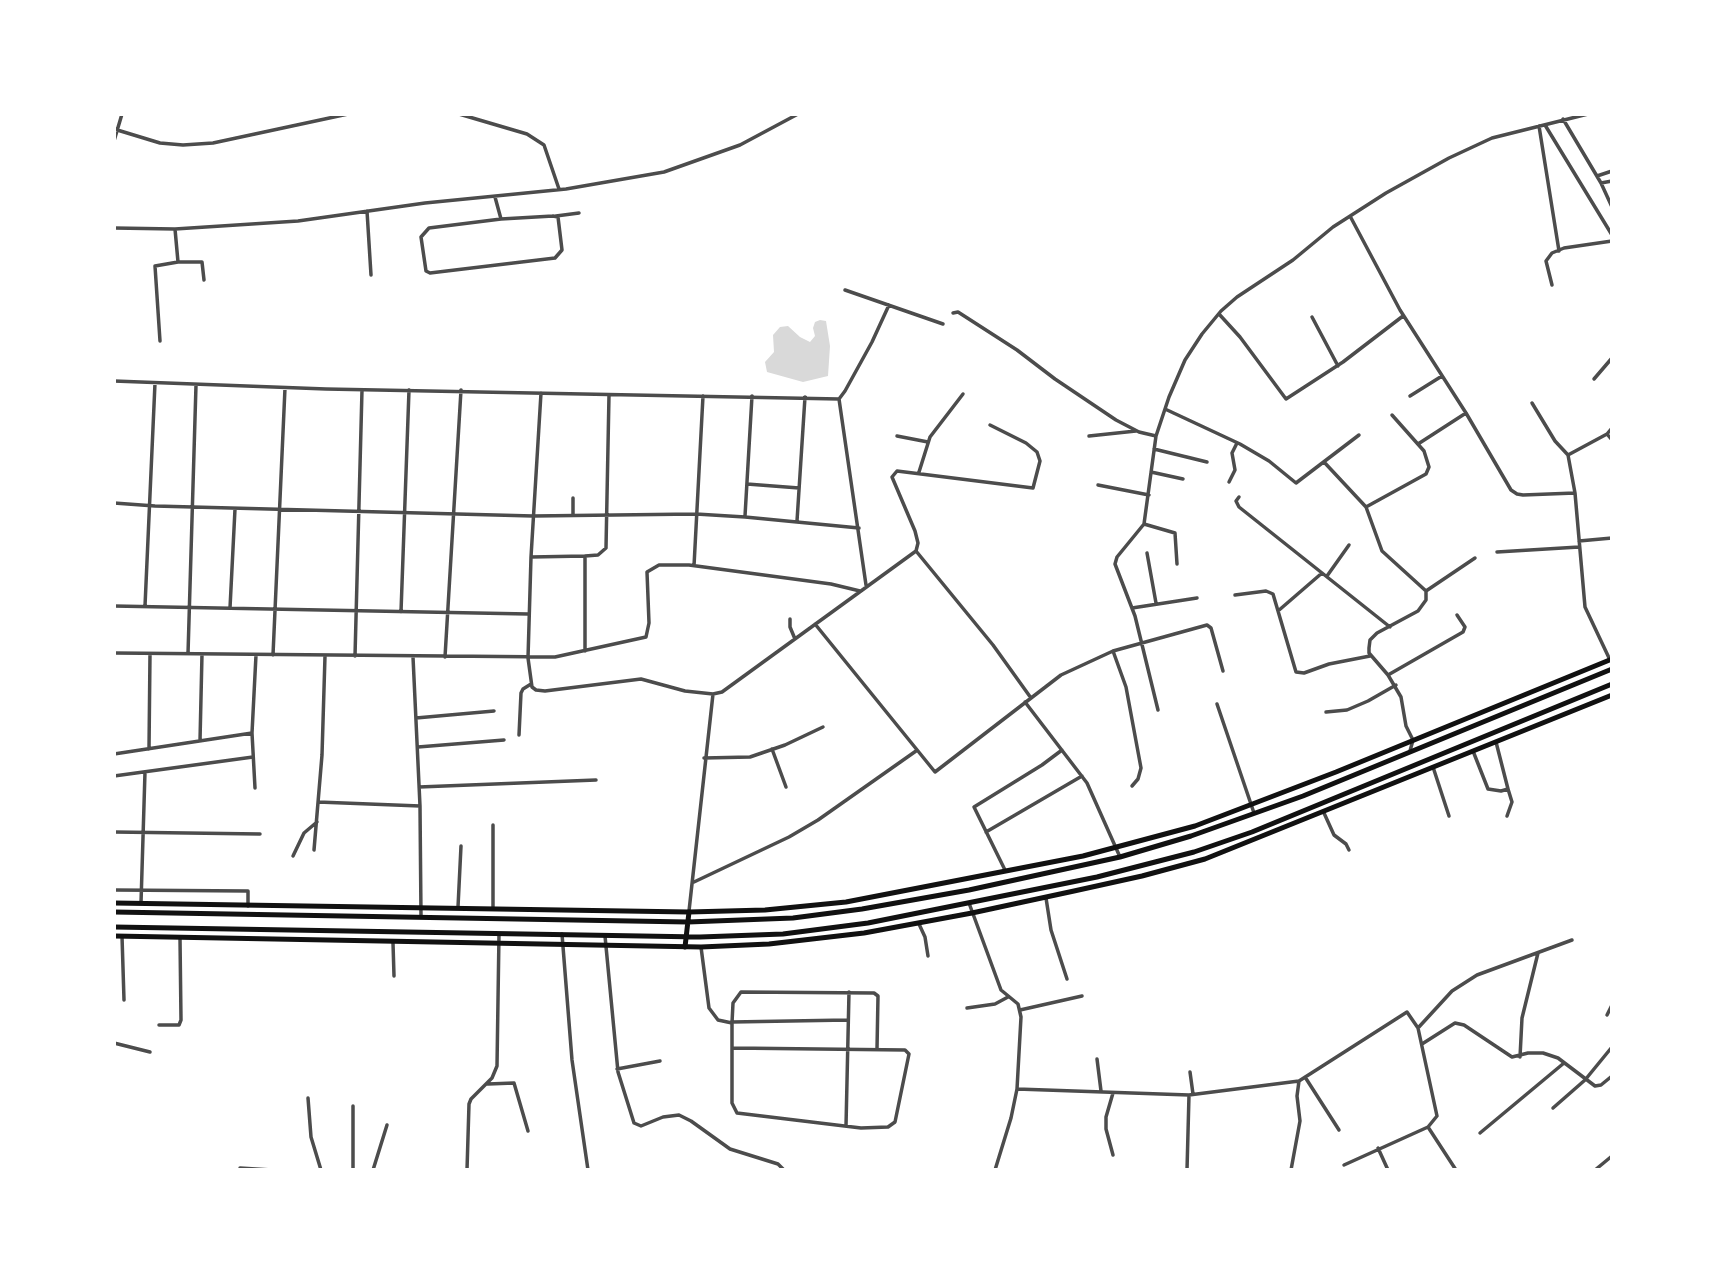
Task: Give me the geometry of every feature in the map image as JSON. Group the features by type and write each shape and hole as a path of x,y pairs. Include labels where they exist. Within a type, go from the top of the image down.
{"main road":[{"path":"114,912 689,912 765,910 826,904 967,880 1116,849 1195,826 1251,806 1611,659"},
{"path":"114,903 688,922 814,915 969,890 1120,857 1191,836 1303,796 1612,669"},
{"path":"1569,677 1573,684"},
{"path":"114,927 686,937 758,936 829,929 1073,882 1207,848 1562,706 1612,689"},
{"path":"114,936 701,947 795,942 919,924 1046,898 1205,859 1566,714 1612,689"},
{"path":"1562,706 1566,714"},
{"path":"1430,759 1433,767"},
{"path":"967,880 969,890"},
{"path":"1073,882 1074,891"},
{"path":"685,947 689,912"},
{"path":"230,929 231,939"}],"street":[{"path":"114,141 115,129 122,114"},
{"path":"115,129 160,143 213,143 348,114"},
{"path":"459,114 527,134 544,145 560,190"},
{"path":"114,228 175,229 298,221 560,190 664,172 740,145 798,114"},
{"path":"1158,710 1142,641 1115,564 1117,557 1144,524 1156,436 1185,360 1202,334 1237,297 1385,193 1492,138 1588,114"},
{"path":"1563,119 1612,207"},
{"path":"1545,125 1612,234"},
{"path":"1539,126 1559,251"},
{"path":"1597,176 1612,171"},
{"path":"1601,183 1612,181"},
{"path":"495,196 501,219"},
{"path":"367,211 371,275"},
{"path":"556,216 562,250 558,257 551,260 430,273 426,271 421,237 429,228 579,213"},
{"path":"1350,216 1403,316 1466,413 1511,490 1517,494 1575,493"},
{"path":"175,229 178,262"},
{"path":"1552,285 1546,261 1552,253 1612,241"},
{"path":"160,341 154,270 158,264 202,262 204,280"},
{"path":"845,290 943,324"},
{"path":"866,586 839,399 872,342 888,304"},
{"path":"953,313 958,312 997,337 1088,401 1137,431 1156,436"},
{"path":"1219,314 1240,337 1286,399 1338,366 1403,316"},
{"path":"1312,317 1338,366"},
{"path":"1594,379 1612,358"},
{"path":"1410,397 1442,376"},
{"path":"114,381 362,390 839,399"},
{"path":"145,606 155,383"},
{"path":"188,654 196,385"},
{"path":"273,655 285,388"},
{"path":"355,656 362,390"},
{"path":"401,612 409,390"},
{"path":"445,658 461,390"},
{"path":"541,393 528,614 528,658 531,684 536,690 545,691 641,679 685,691 713,694 725,690 916,551 918,543 915,531 892,477 897,471 1033,488 1040,461 1037,452 1026,443 990,425"},
{"path":"919,472 928,442 963,394"},
{"path":"531,557 598,555 606,548 609,395"},
{"path":"745,517 752,396"},
{"path":"694,566 703,397"},
{"path":"797,521 804,397"},
{"path":"1532,403 1555,441 1568,455 1575,493 1585,607 1611,659"},
{"path":"1165,409 1269,461 1296,483 1359,435"},
{"path":"1418,444 1466,413"},
{"path":"1366,507 1426,474 1429,460 1392,415"},
{"path":"1568,455 1612,428"},
{"path":"1089,436 1137,431"},
{"path":"1606,434 1612,440"},
{"path":"897,436 928,442"},
{"path":"1229,482 1235,470 1231,456 1237,443"},
{"path":"1154,449 1207,462"},
{"path":"1324,461 1366,507 1382,551 1426,591 1426,600 1418,611 1377,633 1370,640 1370,656 1396,685 1401,697 1406,726 1413,740 1410,751"},
{"path":"1152,472 1183,479"},
{"path":"747,484 799,488"},
{"path":"1098,485 1149,495"},
{"path":"1240,497 1236,501 1239,508 1390,627"},
{"path":"572,498 573,515"},
{"path":"114,503 235,509 533,516 696,514 859,528"},
{"path":"230,608 235,509"},
{"path":"1144,524 1175,533 1177,564"},
{"path":"1579,541 1612,538"},
{"path":"1278,611 1325,575 1349,545"},
{"path":"1497,552 1579,547"},
{"path":"916,551 1000,653 1031,698"},
{"path":"1147,553 1156,603"},
{"path":"585,556 585,651"},
{"path":"1426,591 1475,558"},
{"path":"114,653 555,657 646,637 649,623 647,572 659,565 694,566 860,590"},
{"path":"1235,595 1269,591 1273,594 1296,672 1304,673 1329,664 1370,656"},
{"path":"1132,608 1197,598"},
{"path":"114,606 528,614"},
{"path":"1388,675 1463,632 1465,626 1457,615"},
{"path":"790,619 795,639"},
{"path":"815,624 916,751 933,771 937,772 1062,675 1113,650 1209,626 1223,671"},
{"path":"1113,650 1126,687 1141,768 1141,773 1132,786"},
{"path":"149,749 150,654"},
{"path":"200,741 202,654"},
{"path":"255,788 252,733 256,655"},
{"path":"314,850 325,656"},
{"path":"413,657 420,806 421,913"},
{"path":"519,735 521,693 531,684"},
{"path":"1326,712 1347,710 1396,685"},
{"path":"689,912 713,694"},
{"path":"1025,702 1082,776 1120,857"},
{"path":"1217,704 1254,813"},
{"path":"416,718 494,711"},
{"path":"704,758 743,759 823,727"},
{"path":"114,754 252,733"},
{"path":"418,747 504,740"},
{"path":"1496,742 1512,802 1507,816"},
{"path":"772,749 786,787"},
{"path":"1006,872 974,807 1062,750"},
{"path":"694,882 799,831 916,751"},
{"path":"1473,751 1488,789 1508,789"},
{"path":"114,776 253,757"},
{"path":"1433,767 1449,816"},
{"path":"141,904 145,772"},
{"path":"986,832 1082,776"},
{"path":"419,787 596,780"},
{"path":"318,802 420,806"},
{"path":"1324,813 1334,835 1346,844 1349,850"},
{"path":"293,856 304,834 317,822"},
{"path":"493,911 494,825"},
{"path":"114,832 260,834"},
{"path":"458,910 461,846"},
{"path":"114,890 248,891 248,906"},
{"path":"1046,898 1051,930 1067,979"},
{"path":"969,903 1001,990 1018,1004 1020,1010 1017,1089 1012,1118 995,1170"},
{"path":"919,924 925,937 928,956"},
{"path":"467,1170 469,1104 497,1066 499,933"},
{"path":"562,934 572,1060 588,1170"},
{"path":"605,935 617,1069 634,1123 637,1125 679,1115 730,1149 778,1164 784,1170"},
{"path":"122,936 124,1000"},
{"path":"159,1025 179,1025 181,1020 180,938"},
{"path":"1418,1028 1452,991 1477,975 1572,940"},
{"path":"393,943 394,976"},
{"path":"701,947 709,1008 718,1020 848,1020"},
{"path":"1520,1057 1522,1018 1538,952"},
{"path":"732,1048 905,1050 909,1055 895,1122 888,1127 846,1126 737,1113 732,1103 732,1048 732,1022 733,1003 741,992 874,993 877,996 877,1049"},
{"path":"846,1126 849,992"},
{"path":"1020,1010 1082,996"},
{"path":"967,1008 995,1004 1009,997"},
{"path":"1607,1015 1612,1005"},
{"path":"1017,1089 1191,1094 1298,1081 1405,1012 1418,1028 1437,1116 1428,1127 1344,1165"},
{"path":"1421,1044 1455,1023 1464,1024 1512,1057 1543,1053 1558,1058 1595,1086 1601,1085 1612,1076"},
{"path":"114,1043 150,1052"},
{"path":"1553,1108 1585,1080 1612,1047"},
{"path":"1097,1059 1101,1092"},
{"path":"617,1069 660,1061"},
{"path":"1480,1133 1564,1063"},
{"path":"1187,1170 1190,1072"},
{"path":"1305,1077 1339,1130"},
{"path":"1291,1170 1300,1121 1298,1081"},
{"path":"486,1084 514,1083 527,1130"},
{"path":"1113,1092 1106,1117 1113,1155"},
{"path":"308,1098 311,1137 321,1170"},
{"path":"353,1106 353,1170"},
{"path":"373,1170 387,1125"},
{"path":"1428,1127 1456,1170"},
{"path":"1378,1148 1388,1170"},
{"path":"1595,1170 1612,1156"},
{"path":"240,1168 272,1170"}],"shaded area":[{"path":"826,321 830,346 828,376 803,382 767,372 765,362 774,352 773,335 780,327 788,326 810,342 815,336 815,322"}]}
